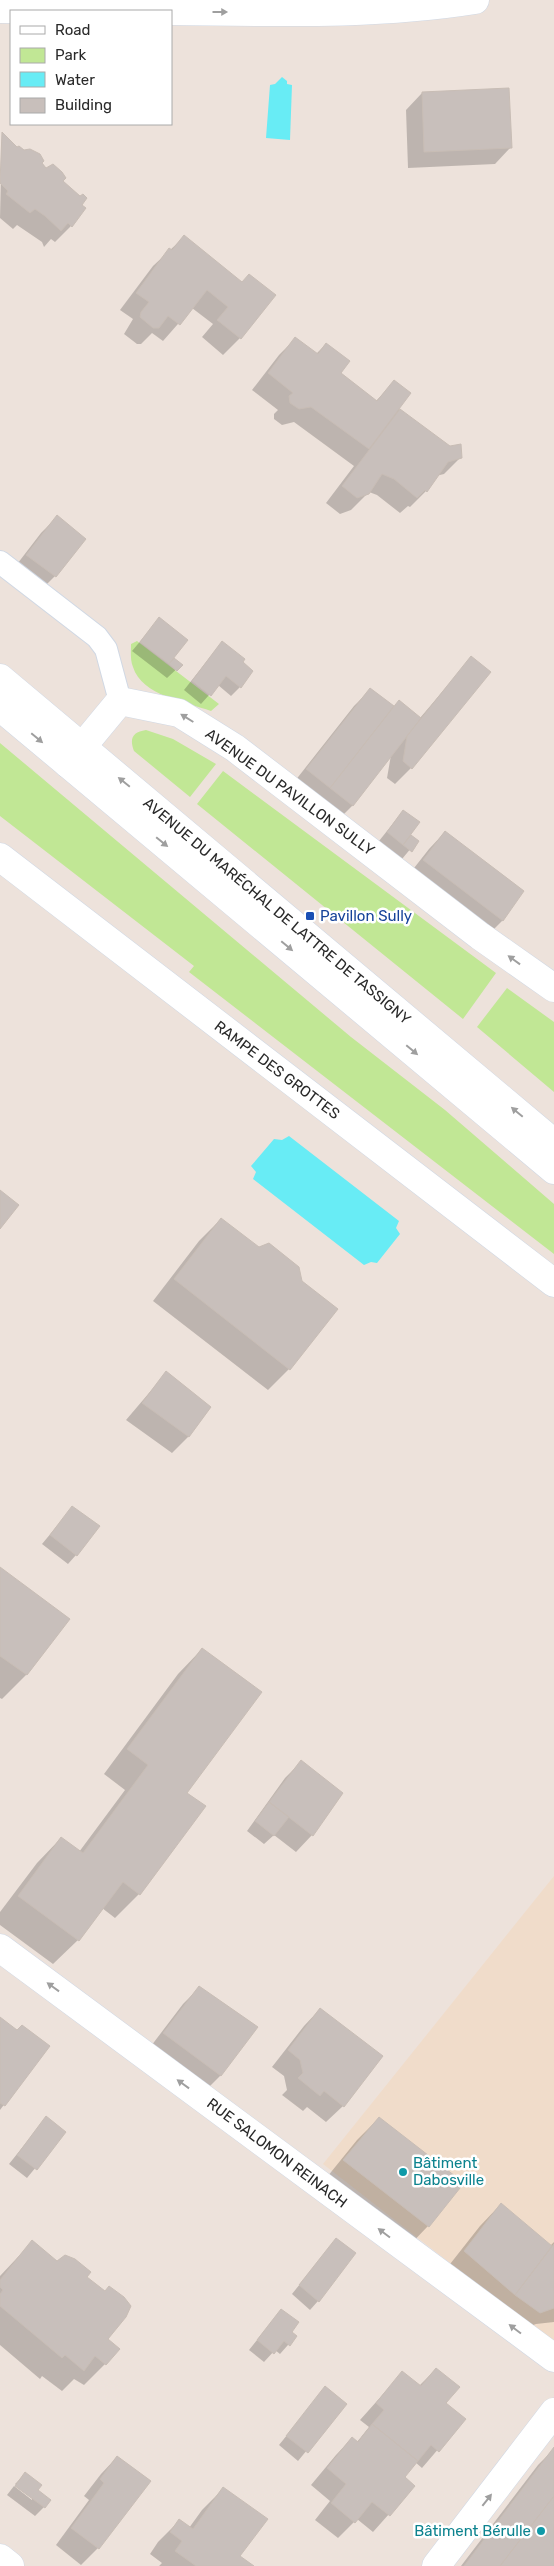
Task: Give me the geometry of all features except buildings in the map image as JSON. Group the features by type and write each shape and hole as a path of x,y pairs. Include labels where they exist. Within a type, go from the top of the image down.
{"street":[{"path":"172,11 297,12 364,10 475,0"},
{"path":"0,9 76,10"},
{"name":"AVENUE DU MARÉCHAL DE LATTRE DE TASSIGNY","path":"0,678 75,756 554,1170"},
{"path":"75,756 120,701"},
{"name":"AVENUE DU PAVILLON SULLY","path":"120,701 179,713 235,748 480,936 554,988"},
{"name":"AVENUE DU MARÉCHAL DE LATTRE DE TASSIGNY","path":"0,707 75,756 554,1143"},
{"name":"RAMPE DES GROTTES","path":"0,857 554,1283"},
{"name":"RUE SALOMON REINACH","path":"0,1948 554,2358"},
{"path":"436,2566 554,2412"},
{"path":"0,2558 10,2566"}],"lane":[{"path":"0,562 97,637 106,650 120,701"}],"shaded area":[{"path":"554,1876 554,2344 323,2164"}],"green space":[{"path":"137,641 219,704 211,711 178,701 145,685 138,677 131,661 131,644"},
{"path":"146,730 173,739 216,764 190,797 134,751 133,736 138,732"},
{"path":"0,743 351,1037 445,1110 554,1204 554,1254 189,972 194,966 0,816"},
{"path":"223,771 496,973 463,1019 197,804"},
{"path":"507,988 554,1022 554,1092 477,1027"}],"water":[{"path":"282,77 287,81 287,84 292,85 290,140 266,138 270,85 275,84"},
{"path":"289,1136 399,1221 396,1228 400,1234 377,1263 371,1262 364,1265 253,1179 256,1172 251,1166 274,1139 282,1140"}],"place":[{"name":"Pavillon Sully","path":"310,916"},
{"name":"Bâtiment Dabosville","path":"403,2172"},
{"name":"Bâtiment Bérulle","path":"541,2531"}]}
